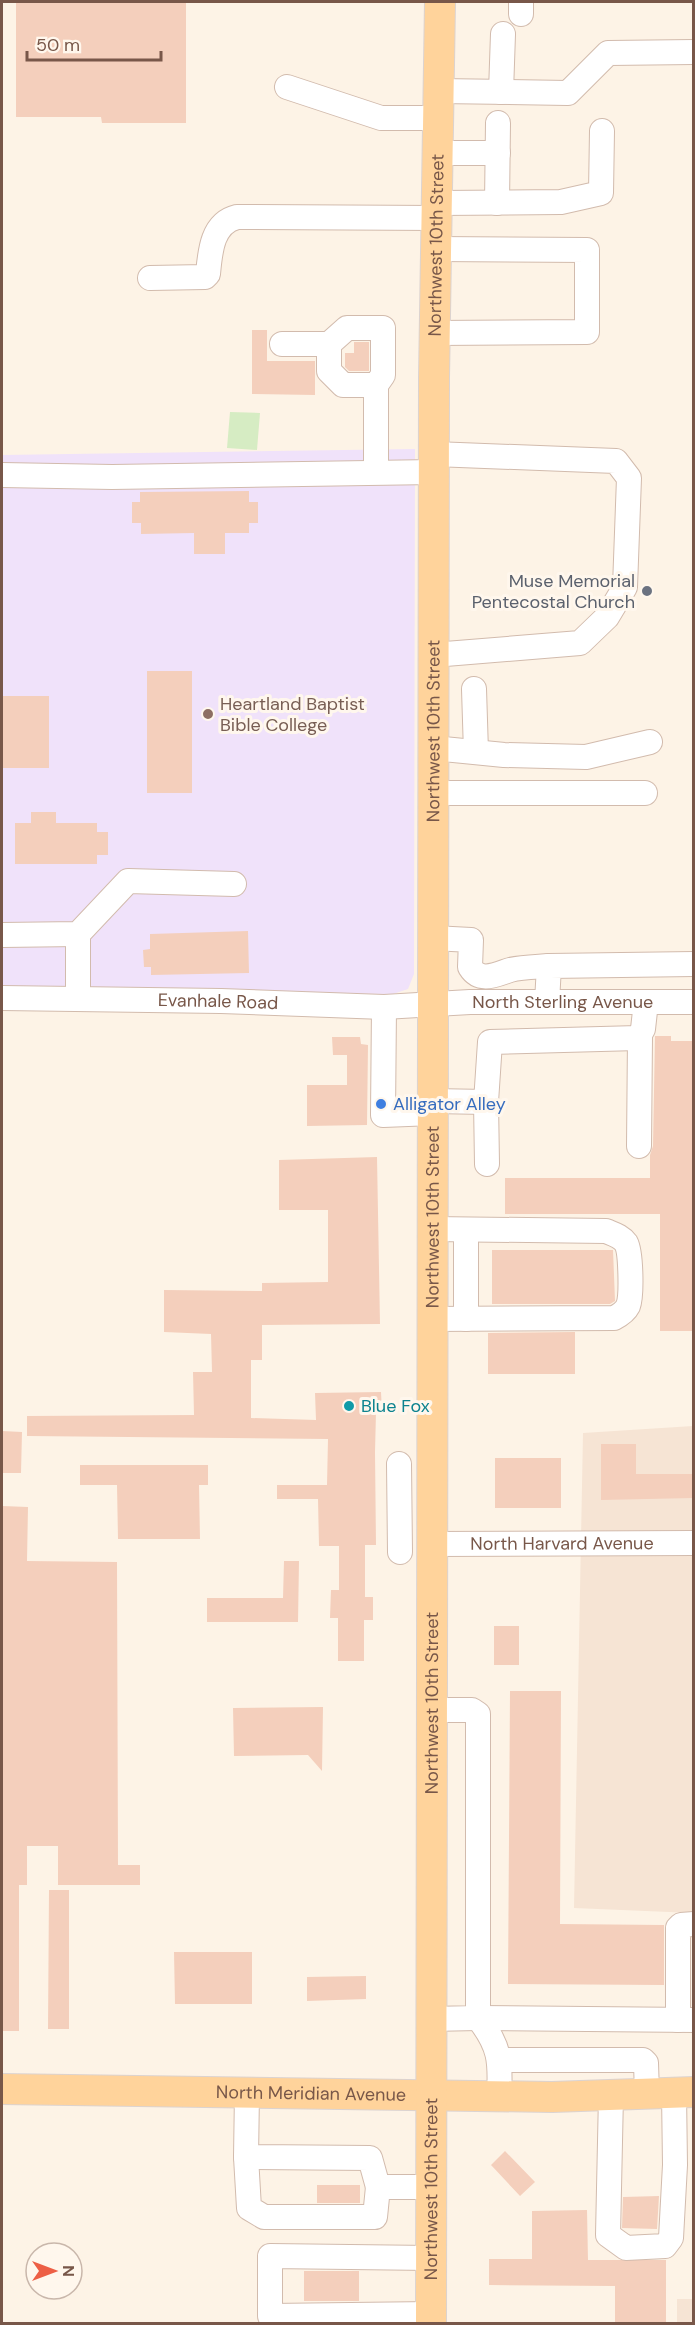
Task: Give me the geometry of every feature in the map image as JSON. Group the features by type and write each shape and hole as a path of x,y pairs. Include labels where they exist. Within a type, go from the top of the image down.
{"main road":[{"name":"Northwest 10th Street","path":"431,2319 434,333 440,2"},
{"name":"North Meridian Avenue","path":"2,2089 499,2096 671,2093"}],"street":[{"path":"501,92 503,34"},
{"path":"287,87 381,118 501,92 568,93 608,53 693,52"},
{"path":"497,203 498,123"},
{"path":"150,278 205,277 208,274 211,248 218,230 226,220 237,217 437,211 497,203 561,202 601,193 602,130"},
{"path":"438,153 498,153"},
{"path":"434,333 587,332 587,250 436,249"},
{"path":"282,344 329,344 347,328 383,328 383,375 376,385 376,472"},
{"path":"329,344 329,371 342,385 376,385"},
{"path":"2,475 112,477 376,472 434,463 616,460 629,478 625,587 607,617 580,643 434,655"},
{"path":"474,689 476,752"},
{"path":"434,748 586,757 650,742"},
{"path":"434,793 645,793"},
{"path":"78,999 78,934 129,881 234,884"},
{"path":"2,935 78,934"},
{"path":"433,938 471,940 470,967 480,976 493,976 510,970 549,966 693,964"},
{"path":"547,1002 549,966"},
{"name":"Evanhale Road","path":"2,998 384,1007 433,1005"},
{"path":"639,1146 640,1037 646,1002"},
{"name":"North Sterling Avenue","path":"433,1005 693,1002"},
{"path":"384,1007 383,1115 486,1102"},
{"path":"487,1164 486,1102 490,1042 640,1037"},
{"path":"433,1229 606,1231 620,1237 627,1245 630,1258 629,1303 624,1312 614,1318 433,1319"},
{"path":"466,1230 466,1319"},
{"path":"399,1464 400,1552"},
{"name":"North Harvard Avenue","path":"432,1545 693,1543"},
{"path":"432,1710 472,1710 478,1714 478,2018 493,2036 501,2060 499,2096"},
{"path":"430,2019 686,2020 678,1928 681,1924 693,1924"},
{"path":"501,2060 582,2060 643,2060 646,2063 671,2093 675,2166 671,2238 665,2246 626,2248 608,2235 597,2096 582,2060"},
{"path":"246,2157 370,2158 378,2187 375,2217 264,2217 249,2208 246,2157 247,2093"},
{"path":"378,2187 430,2187"},
{"path":"430,2258 270,2256 270,2316 431,2319"}],"shaded area":[{"name":"Heartland Baptist Bible College","path":"415,449 414,974 408,989 393,994 2,991 2,455"},
{"path":"693,1426 693,1913 574,1908 583,1433"},
{"path":"693,2223 693,2323 677,2323 677,2299 692,2299"}],"green space":[{"path":"230,412 260,413 257,450 227,448"}],"building":[{"path":"16,2 186,2 186,123 102,123 101,117 16,117"},
{"path":"252,330 267,330 267,361 315,361 315,395 252,394"},
{"path":"354,342 369,342 369,371 349,371 345,367 345,353 354,353"},
{"path":"249,491 249,502 258,502 258,523 249,523 249,533 225,533 225,554 194,554 194,533 141,534 141,523 132,523 132,502 140,502 140,492"},
{"path":"147,671 192,671 192,793 147,793"},
{"path":"2,696 49,696 49,768 2,768"},
{"path":"31,812 56,812 56,823 97,823 97,832 108,832 108,855 97,855 97,864 15,864 15,823 31,823"},
{"path":"248,931 249,973 151,975 151,967 144,967 143,950 150,949 150,934"},
{"path":"655,1036 671,1036 671,1041 692,1041 693,1331 660,1331 660,1214 505,1214 505,1178 650,1178 650,1155 653,1146"},
{"path":"332,1037 360,1037 361,1044 368,1045 367,1125 307,1126 307,1085 347,1085 347,1055 333,1055"},
{"path":"377,1157 380,1324 262,1325 262,1360 251,1360 251,1418 316,1420 315,1393 381,1392 382,1412 376,1412 376,1545 365,1545 365,1597 373,1597 373,1620 364,1620 364,1661 338,1661 338,1618 330,1618 331,1590 339,1590 339,1546 319,1546 318,1499 277,1499 277,1485 327,1485 328,1439 27,1436 27,1416 194,1415 193,1372 212,1372 211,1334 164,1332 164,1290 262,1291 262,1283 328,1282 328,1210 279,1210 279,1160"},
{"path":"492,1250 613,1250 615,1301 610,1304 492,1304"},
{"path":"575,1332 575,1374 488,1374 488,1333"},
{"path":"2,1431 22,1432 21,1473 2,1473"},
{"path":"601,1444 636,1444 636,1474 693,1474 693,1498 601,1500"},
{"path":"495,1458 561,1458 561,1508 495,1508"},
{"path":"80,1465 208,1465 208,1485 199,1485 200,1539 118,1539 117,1485 80,1485"},
{"path":"2,1506 28,1507 27,1561 117,1562 118,1865 140,1865 140,1885 58,1885 58,1846 27,1846 27,1885 19,1885 19,2031 2,2031"},
{"path":"284,1561 299,1561 298,1622 207,1622 207,1598 283,1598"},
{"path":"494,1626 519,1626 519,1665 494,1665"},
{"path":"510,1691 561,1691 560,1924 664,1925 664,1985 508,1984"},
{"path":"323,1707 322,1771 308,1755 234,1756 233,1708"},
{"path":"49,1890 69,1890 69,2029 48,2029"},
{"path":"174,1952 252,1952 252,2004 175,2004"},
{"path":"366,1976 366,1999 307,2001 307,1977"},
{"path":"505,2151 535,2182 520,2196 491,2165"},
{"path":"317,2185 360,2185 360,2203 317,2203"},
{"path":"659,2196 657,2229 622,2228 623,2197"},
{"path":"587,2210 588,2260 666,2260 666,2324 615,2324 615,2286 489,2285 489,2259 532,2259 532,2211"},
{"path":"304,2271 359,2271 359,2301 304,2301"}],"place":[{"name":"Muse Memorial Pentecostal Church","path":"647,591"},
{"name":"Heartland Baptist Bible College","path":"208,714"},
{"name":"Alligator Alley","path":"381,1104"},
{"name":"Blue Fox","path":"349,1406"}]}
